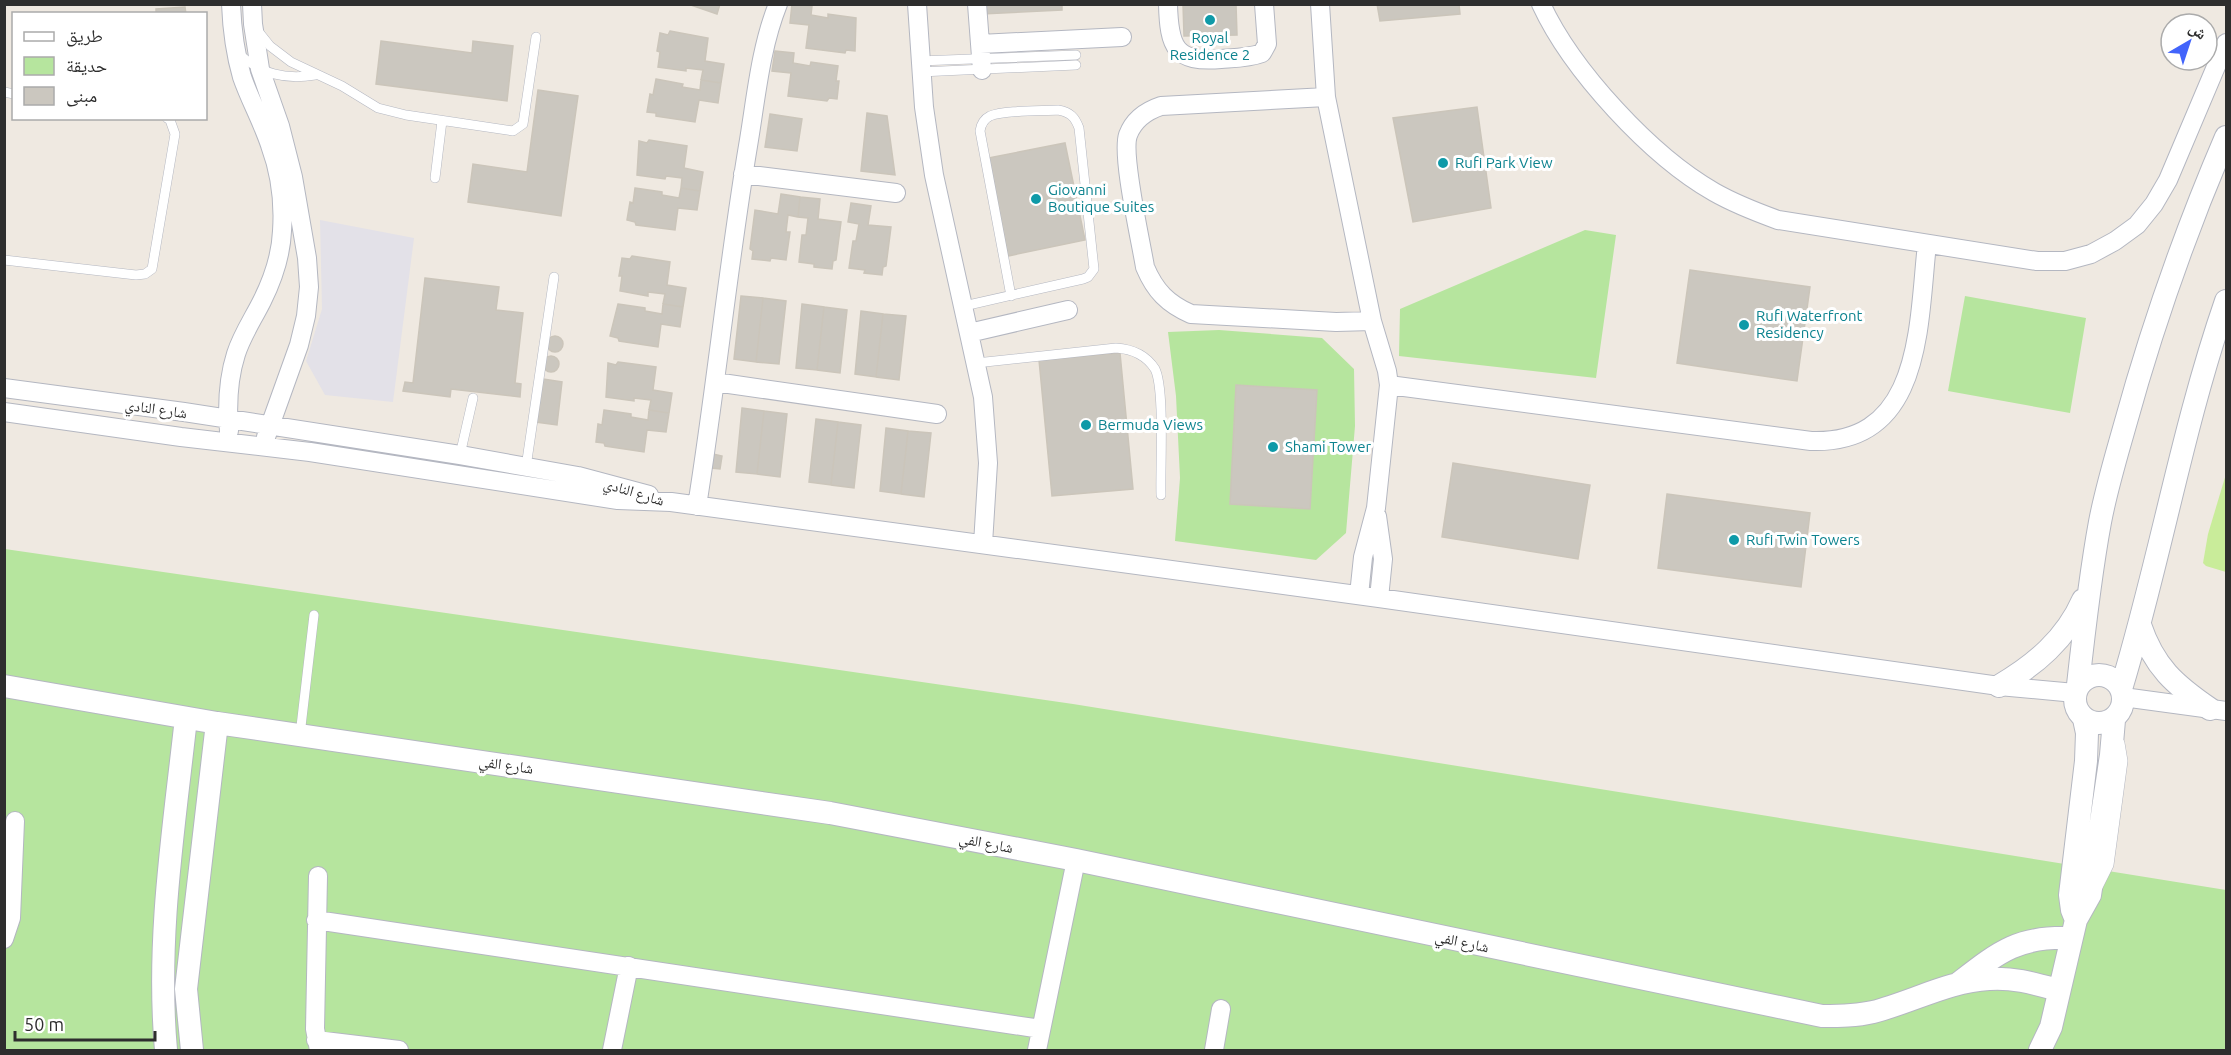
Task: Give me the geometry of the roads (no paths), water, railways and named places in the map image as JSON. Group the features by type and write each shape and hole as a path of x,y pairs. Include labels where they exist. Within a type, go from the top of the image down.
{"street":[{"path":"230,442 228,392 231,373 243,335 262,302 275,269 283,213 271,146 251,100 235,50 231,4"},
{"path":"252,4 260,69 280,126 293,177 307,258 309,287 306,316 299,345 262,447"},
{"path":"697,506 743,174 765,50 771,21 778,4"},
{"path":"917,4 920,67 934,175 984,397 987,430 987,496 983,544"},
{"path":"977,4 981,57 1122,37"},
{"path":"1168,4 1168,28 1174,44 1185,56 1201,61 1252,57 1262,53 1267,44 1264,4"},
{"path":"1320,4 1326,97 1372,321 1388,370 1389,385 1376,508 1363,557 1359,595"},
{"path":"1541,4 1568,49 1621,115 1683,171 1713,191 1745,208 1778,220 2037,261 2065,261 2091,254 2115,241 2137,225 2168,180 2226,44"},
{"path":"1326,97 1161,106 1149,110 1140,117 1132,126 1125,149 1145,267 1162,297 1175,307 1191,314 1336,322 1372,321"},
{"path":"2074,929 2070,895 2086,761 2086,733 2084,719 2076,707 2077,689 2088,591 2100,519 2133,395 2173,272 2226,137"},
{"path":"743,174 896,193"},
{"path":"1389,385 1811,441 1829,442 1848,438 1880,420 1902,391 1915,351 1927,244"},
{"path":"2040,1050 2051,1027 2074,929 2090,895 2113,724 2123,706 2122,693 2193,404 2226,301"},
{"path":"969,333 1068,309"},
{"path":"715,382 937,414"},
{"name":"شارع النادي","path":"7,390 270,425 460,455 609,483 671,502"},
{"name":"شارع النادي","path":"4,412 310,452 618,500 671,502"},
{"path":"671,502 1359,595 1999,686 2077,689"},
{"path":"1376,508 1383,559 1379,598"},
{"path":"1999,686 2031,666 2059,639 2080,608 2088,591"},
{"path":"2140,625 2150,651 2166,674 2179,687 2218,710"},
{"path":"2077,689 2084,679 2101,675 2109,677 2122,693 2218,710"},
{"name":"شارع الفي","path":"4,686 217,723 830,813 1076,860 1822,1016 1847,1016 1872,1012 1957,984"},
{"path":"166,1050 163,1016 163,938 186,718"},
{"path":"2084,719 2099,724 2113,724"},
{"path":"192,1050 186,989 217,723"},
{"path":"4,939 11,918 9,871 15,821"},
{"path":"1037,1050 1076,860"},
{"path":"318,876 317,1045 399,1050"},
{"path":"316,920 1041,1029"},
{"path":"1957,984 2004,950 2025,941 2074,929"},
{"path":"612,1050 629,966"},
{"path":"1957,984 1990,978 2024,981 2058,990"},
{"path":"1214,1050 1221,1009"},
{"path":"2051,1027 2056,1050"}],"lane":[{"path":"253,24 280,54 315,75 342,86 378,108 442,121 513,131 520,128 524,119 536,37"},
{"path":"235,50 260,69 281,76 292,78 315,75"},
{"path":"920,67 981,57 1076,60"},
{"path":"964,306 1011,296 1083,279 1088,277 1094,269 1079,128 1072,115 1065,111 993,115 981,126 980,131 1011,296"},
{"path":"4,260 136,275 145,274 152,269 176,134 170,120"},
{"path":"435,178 442,121"},
{"path":"526,467 554,277"},
{"path":"976,363 1116,348 1138,353 1154,368 1158,378 1161,495"},
{"path":"460,455 473,398"},
{"path":"300,735 314,615"}],"place":[{"name":"Royal Residence 2","path":"1210,20"},
{"name":"Rufi Park View","path":"1443,163"},
{"name":"Giovanni Boutique Suites","path":"1036,199"},
{"name":"Rufi Waterfront Residency","path":"1744,325"},
{"name":"Bermuda Views","path":"1086,425"},
{"name":"Shami Tower","path":"1273,447"},
{"name":"Rufi Twin Towers","path":"1734,540"}]}
